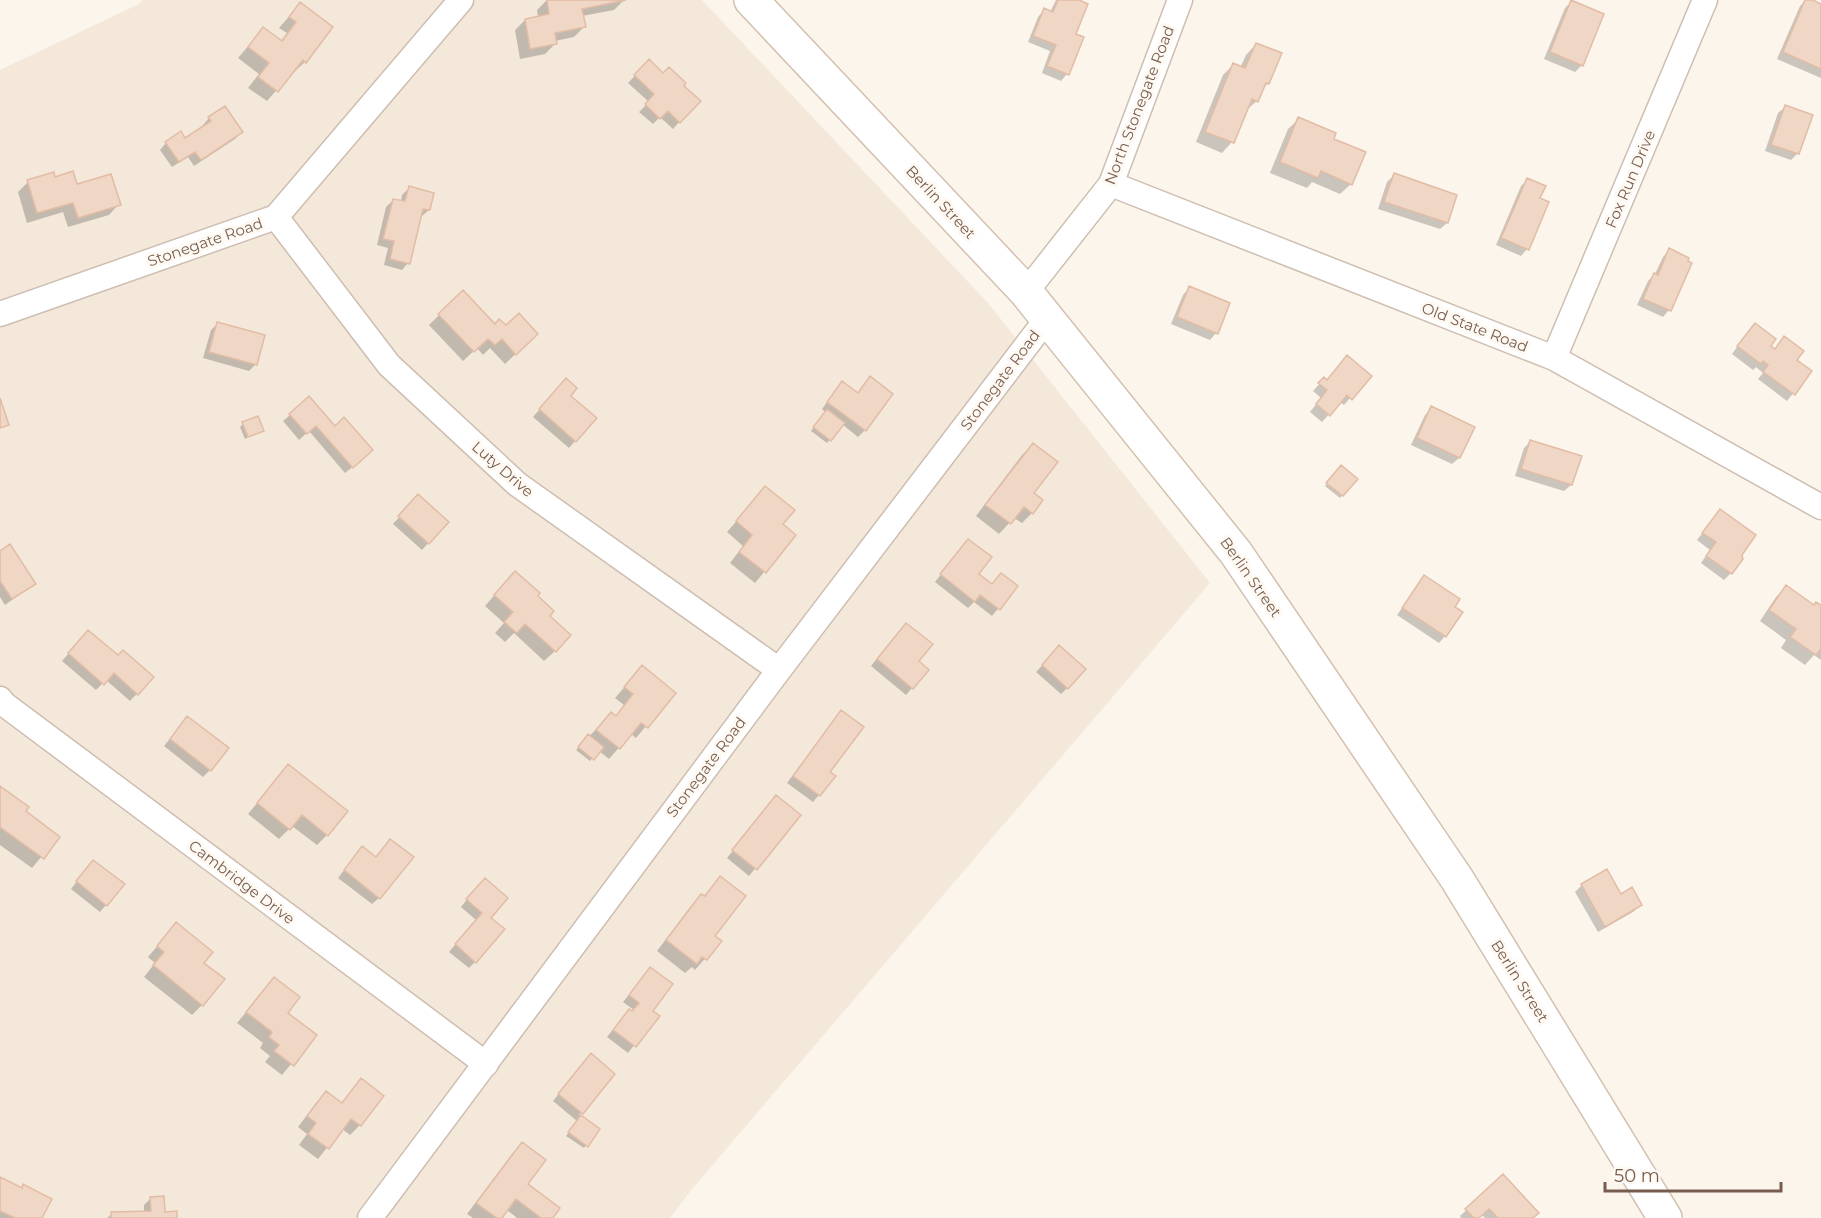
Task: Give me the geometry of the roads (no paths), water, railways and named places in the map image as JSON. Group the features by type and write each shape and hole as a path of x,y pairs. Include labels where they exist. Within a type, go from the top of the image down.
{"main road":[{"name":"Berlin Street","path":"750,0 1026,292 1046,320 1236,553 1457,879 1665,1218"}],"street":[{"name":"Stonegate Road","path":"0,314 276,217 461,0"},
{"name":"North Stonegate Road","path":"1026,292 1111,184 1180,0"},
{"name":"Fox Run Drive","path":"1554,358 1705,0"},
{"name":"Old State Road","path":"1111,184 1554,358 1821,507"},
{"name":"Luty Drive","path":"276,217 389,365 517,484 779,670"},
{"name":"Stonegate Road","path":"370,1218 779,670 1046,320"},
{"name":"Cambridge Drive","path":"0,699 486,1064"}]}
